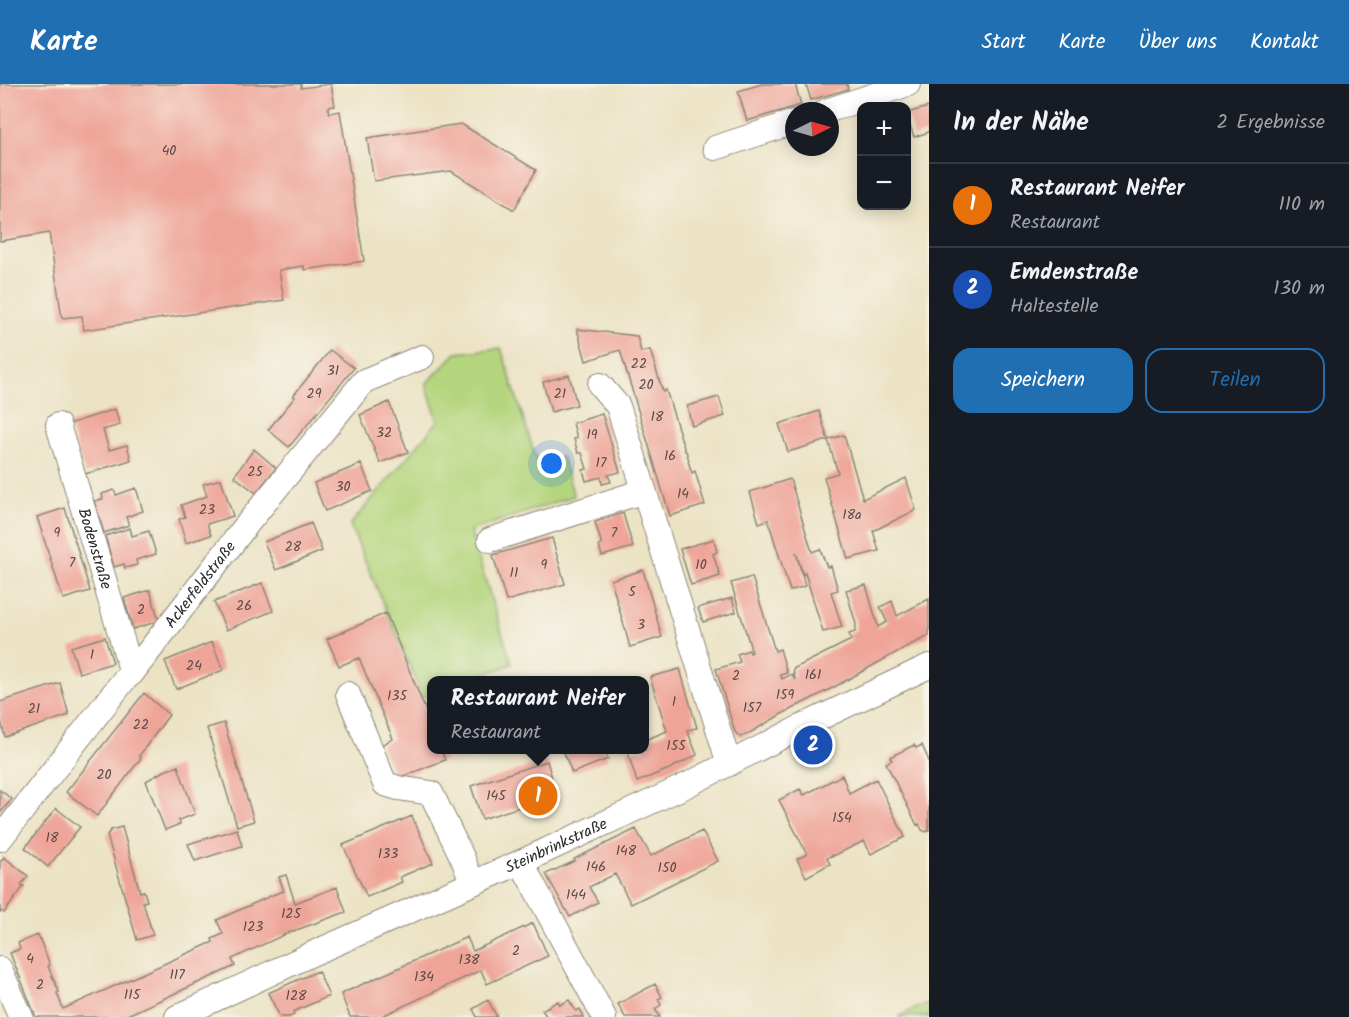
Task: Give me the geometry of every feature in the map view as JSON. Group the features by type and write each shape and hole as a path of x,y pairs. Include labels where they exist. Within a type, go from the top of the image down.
{"street":[{"path":"839,107 908,84"},
{"path":"715,148 785,125"},
{"name":"Ackerfeldstraße","path":"0,839 248,523 364,381 422,357"},
{"path":"600,385 618,406 729,764"},
{"name":"Bodenstraße","path":"58,425 132,673"},
{"path":"490,540 644,491"},
{"name":"Steinbrinkstraße","path":"177,1017 316,952 521,862 929,666"},
{"path":"348,694 385,784 431,793 472,883"},
{"path":"521,862 604,1017"},
{"path":"0,969 21,1017"}],"green space":[{"path":"501,348 538,465 562,457 574,496 470,531 512,664 478,676 427,676 427,696 423,697 350,525 438,421 426,384 456,353"},
{"path":"929,1002 929,1017 898,1017"}],"building":[{"path":"0,84 301,84 301,88 331,84 335,106 328,107 329,113 340,111 364,261 304,270 304,266 279,270 284,300 84,330 82,316 62,318 49,233 0,241"},
{"path":"762,84 795,84 800,102 785,102 785,110 747,121 738,91"},
{"path":"806,84 847,84 848,89 811,100"},
{"path":"929,107 929,132 914,137 911,128 911,112"},
{"path":"461,124 536,170 514,210 451,171 374,181 367,138"},
{"path":"577,329 637,336 641,352 650,350 663,392 666,390 692,473 695,471 705,505 670,516 620,350 586,361"},
{"path":"330,350 354,368 289,447 268,430"},
{"path":"569,375 577,405 551,412 543,382"},
{"path":"719,397 725,416 692,426 687,406"},
{"path":"389,402 408,452 380,463 360,415"},
{"path":"115,409 120,425 103,430 109,450 127,445 131,460 85,474 69,424"},
{"path":"819,411 828,440 788,452 779,424"},
{"path":"602,414 620,472 608,475 611,482 602,484 601,477 586,481 583,470 587,469 582,453 578,453 573,423"},
{"path":"844,435 863,499 906,478 916,510 873,531 879,551 848,559 824,477 838,473 828,440"},
{"path":"254,449 276,468 256,493 234,476"},
{"path":"361,464 372,491 325,511 314,483"},
{"path":"221,479 233,516 207,524 211,535 186,543 179,519 185,517 181,505 207,496 203,484"},
{"path":"790,479 812,552 820,549 827,567 831,566 838,590 831,592 842,627 823,632 805,573 803,575 796,552 805,586 790,591 768,520 759,523 750,492"},
{"path":"136,488 143,511 126,517 129,525 104,533 94,501 103,499 102,494 114,490 116,495"},
{"path":"65,508 90,591 63,599 37,517"},
{"path":"623,513 633,547 602,556 599,546 602,545 595,522"},
{"path":"311,523 322,551 276,570 264,542"},
{"path":"130,528 132,536 149,531 156,554 136,560 137,565 125,568 124,564 114,567 105,536"},
{"path":"552,538 565,584 506,601 493,555"},
{"path":"714,539 717,552 713,554 720,576 691,585 680,549"},
{"path":"643,570 662,637 630,647 611,580"},
{"path":"752,577 775,651 780,649 787,673 780,675 782,679 792,674 795,680 793,669 851,640 849,634 855,632 856,624 846,590 866,585 878,627 887,622 880,607 892,601 897,616 929,599 929,636 740,737 735,732 716,669 740,662 737,654 749,650 750,653 752,652 731,583"},
{"path":"262,583 273,611 226,630 214,602"},
{"path":"150,590 159,621 133,629 124,598"},
{"path":"732,598 736,612 703,622 698,608"},
{"path":"386,613 427,714 427,754 443,754 445,760 396,779 381,745 393,739 359,658 339,666 327,639"},
{"path":"105,637 113,663 79,673 71,647"},
{"path":"212,642 223,670 176,689 165,661"},
{"path":"680,669 697,728 687,730 697,755 637,782 628,754 649,754 649,738 667,731 650,677"},
{"path":"60,683 69,715 5,737 0,717 0,702"},
{"path":"144,693 169,715 139,756 141,758 97,816 66,792"},
{"path":"224,723 254,821 237,826 207,728"},
{"path":"914,745 916,748 922,745 929,761 929,830 926,832 919,824 917,825 886,763 892,760 890,757"},
{"path":"565,754 606,754 608,759 572,773"},
{"path":"547,761 557,795 482,819 471,786"},
{"path":"178,766 195,814 179,820 180,824 165,830 146,781"},
{"path":"842,775 849,793 876,779 905,837 871,854 864,841 827,858 830,864 806,877 797,859 807,854 779,800 800,789 804,795"},
{"path":"0,790 12,799 0,813"},
{"path":"56,808 80,827 48,867 25,848"},
{"path":"412,816 433,863 400,877 402,882 367,897 343,845"},
{"path":"122,827 140,892 144,891 147,901 143,902 153,935 137,940 107,835 111,830"},
{"path":"237,829 242,846 195,861 188,844"},
{"path":"636,829 651,856 702,831 718,861 631,904 615,874 589,887 598,902 570,917 546,874"},
{"path":"4,857 28,876 21,885 24,886 4,913 1,911 0,913 0,862"},
{"path":"286,875 295,903 337,887 346,912 288,933 232,959 235,966 123,1017 36,1017 10,953 20,949 18,943 38,935 63,1009 213,942 212,939 223,934 217,920 284,891 279,877"},
{"path":"533,923 548,956 487,984 481,970 380,1017 350,1017 341,994 467,937 473,951"},
{"path":"318,971 329,996 293,1012 294,1015 280,1017 268,993"},
{"path":"655,984 662,997 658,999 661,1005 655,1009 660,1017 625,1017 618,1004"},
{"path":"488,1000 497,1017 477,1017 473,1009"},
{"path":"569,1000 576,1011 580,1009 584,1017 547,1017 542,1010 558,1001 560,1005"}],"place":[{"name":"Emdenstraße","path":"813,745"},
{"name":"Restaurant Neifer","path":"538,796"}]}
